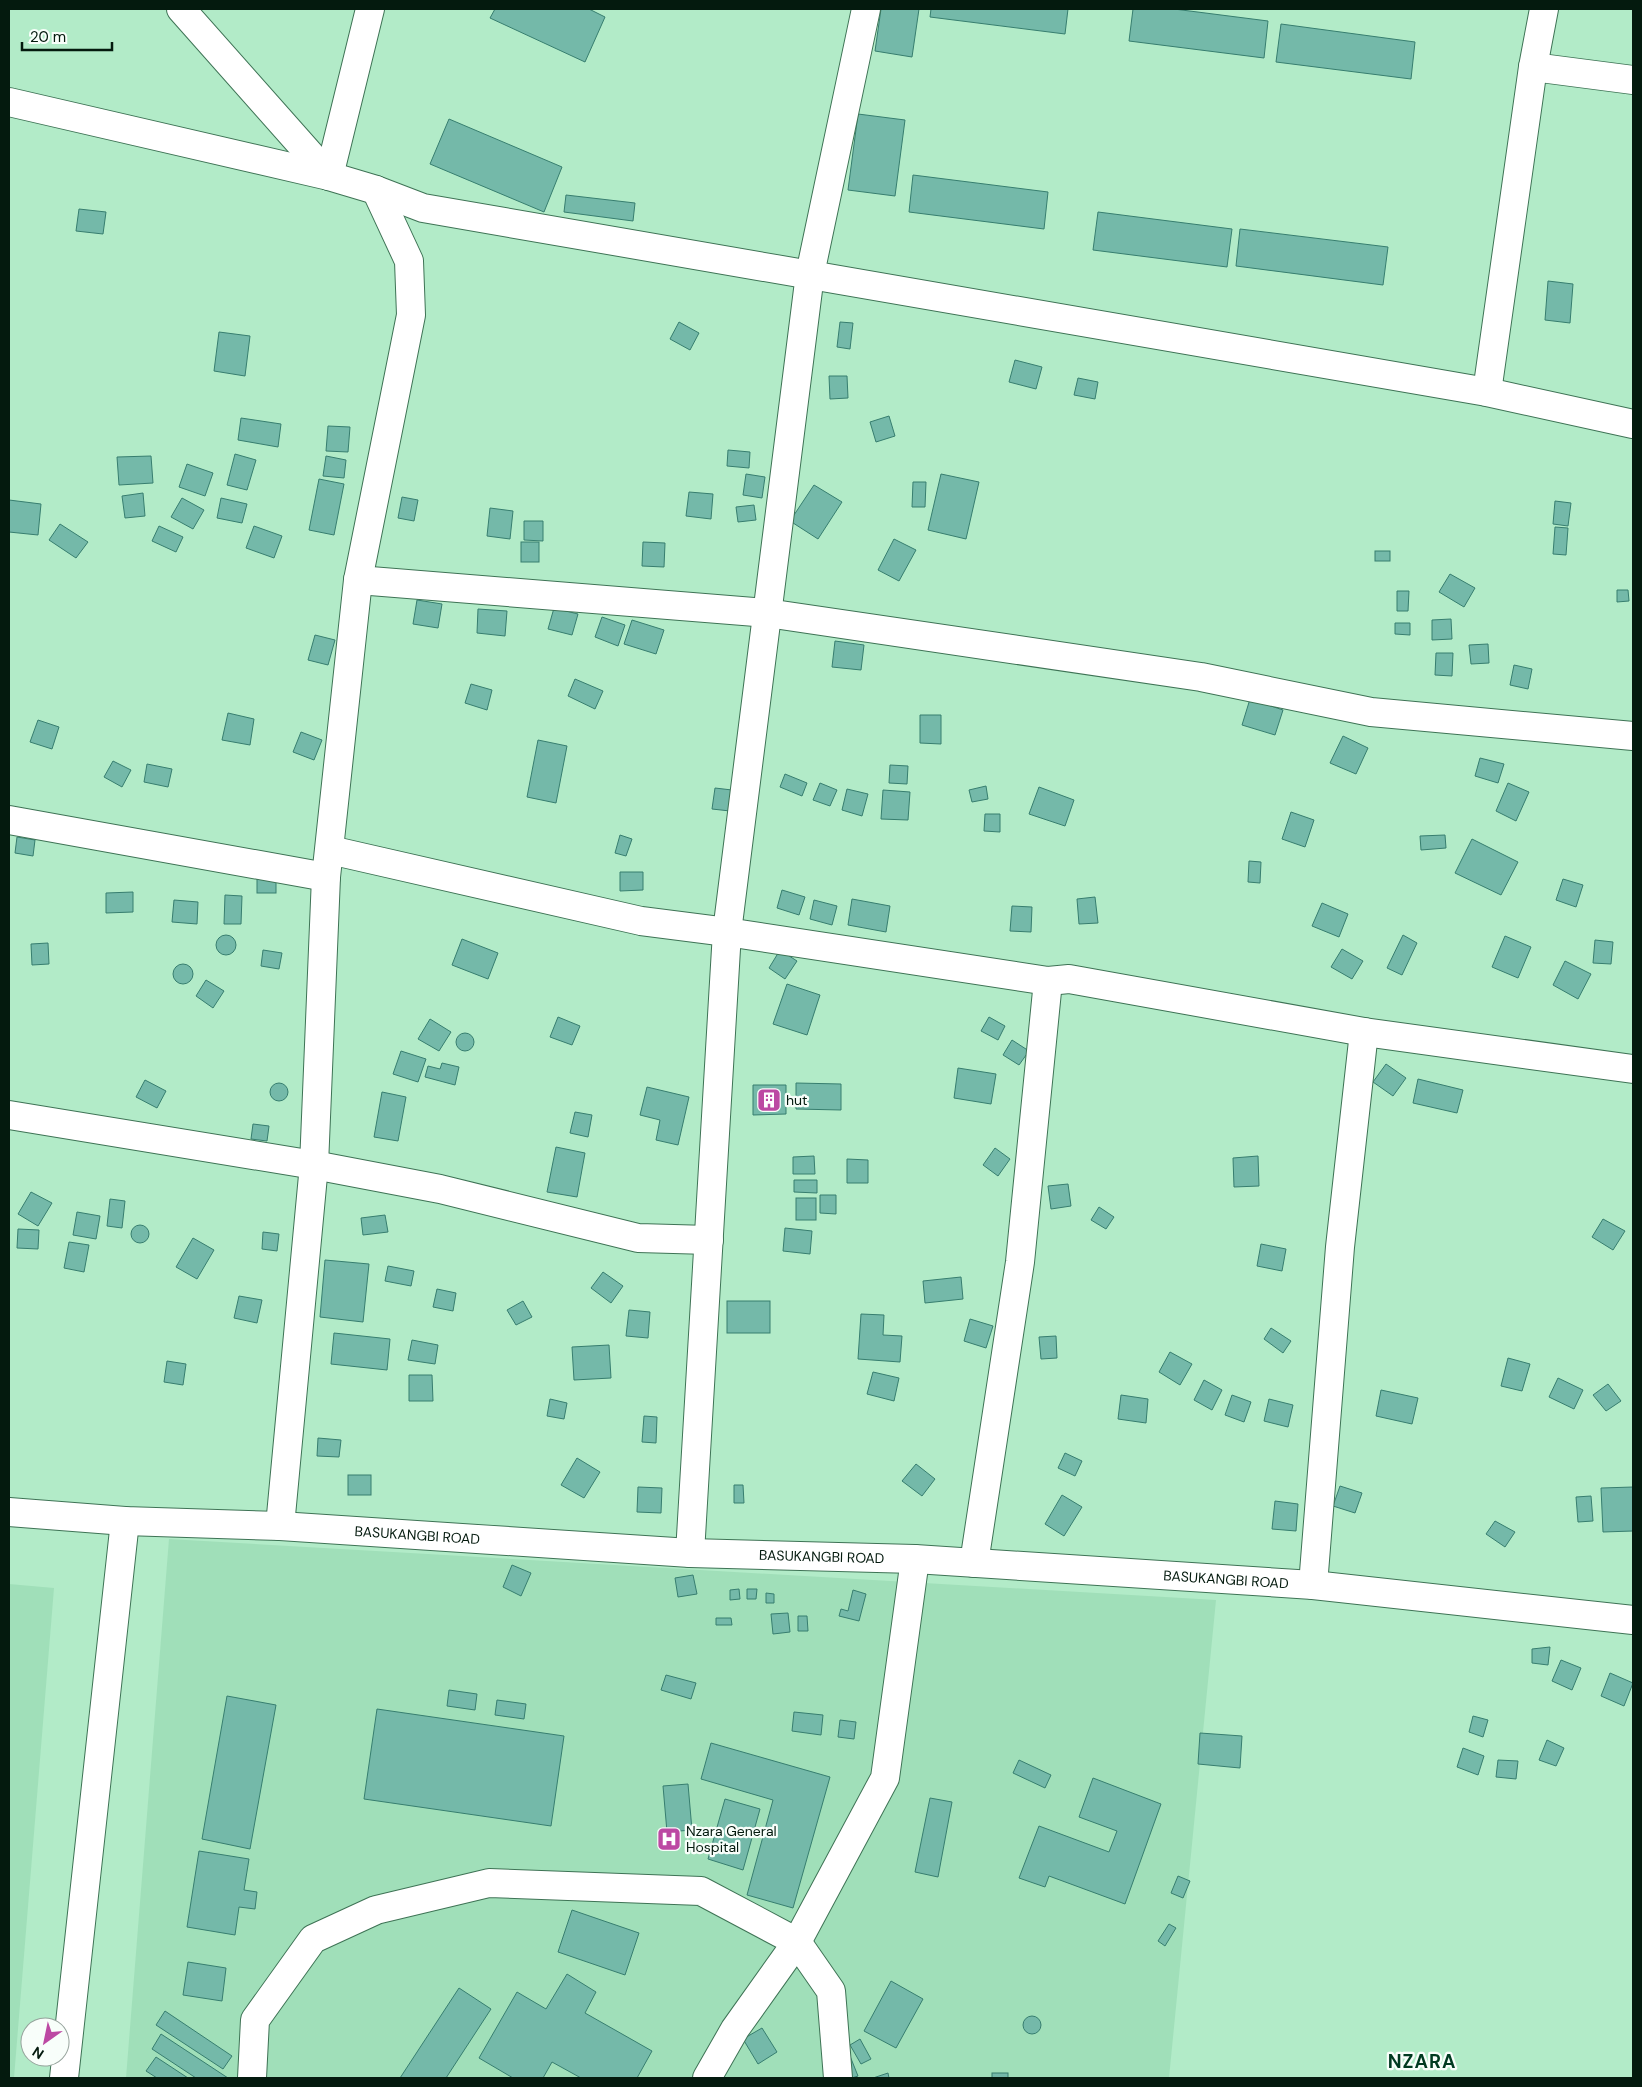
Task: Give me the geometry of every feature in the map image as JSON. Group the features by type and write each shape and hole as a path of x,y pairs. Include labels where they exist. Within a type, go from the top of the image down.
{"street":[{"path":"181,9 329,176"},
{"path":"329,176 370,9"},
{"path":"690,1553 727,932 810,274 866,9"},
{"path":"1487,392 1533,67 1544,9"},
{"path":"1533,67 1633,80"},
{"path":"9,102 329,176 376,190 423,208 1487,392 1633,424"},
{"path":"280,1526 314,1165 326,877 358,580 411,315 409,261 376,190"},
{"path":"358,580 767,613 1201,677 1371,712 1633,736"},
{"path":"9,820 326,877"},
{"path":"330,850 641,921 727,932 1048,981 1069,978 1364,1032 1633,1070"},
{"path":"974,1563 1020,1262 1048,981"},
{"path":"1313,1585 1340,1247 1364,1032"},
{"path":"9,1115 314,1165 440,1189 638,1238 708,1240"},
{"name":"BASUKANGBI ROAD","path":"9,1512 125,1522 280,1526 690,1553 974,1563 1313,1585 1633,1620"},
{"path":"64,2078 125,1522"},
{"path":"707,2078 735,2030 797,1942 885,1778 915,1560"},
{"path":"252,2078 255,2020 313,1939 376,1910 489,1883 701,1891 797,1942 830,1991 838,2078"}],"shaded area":[{"name":"Nzara General Hospital","path":"169,1539 1216,1600 1169,2078 126,2078"},
{"path":"9,1584 54,1588 14,2078 9,2078"}],"building":[{"path":"495,9 589,9 605,17 585,62 490,18"},
{"path":"881,9 919,9 912,57 875,51"},
{"path":"931,9 1068,9 1065,34 930,17"},
{"path":"1133,9 1174,9 1268,21 1264,58 1129,41"},
{"path":"1281,24 1415,42 1411,79 1276,62"},
{"path":"858,114 905,120 895,196 848,190"},
{"path":"449,119 562,167 544,212 430,164"},
{"path":"913,175 1048,192 1044,229 909,212"},
{"path":"566,195 635,203 633,221 564,212"},
{"path":"79,209 106,212 103,234 76,231"},
{"path":"1098,212 1232,229 1227,267 1093,250"},
{"path":"1240,229 1388,247 1383,285 1236,266"},
{"path":"1548,281 1573,284 1570,323 1545,320"},
{"path":"679,322 699,333 690,350 670,339"},
{"path":"840,322 853,323 850,349 837,347"},
{"path":"219,332 250,336 245,376 214,371"},
{"path":"1015,360 1042,367 1036,389 1009,382"},
{"path":"829,376 847,376 848,398 830,399"},
{"path":"1078,378 1098,382 1095,399 1074,395"},
{"path":"889,416 895,436 876,442 870,422"},
{"path":"241,418 281,424 278,447 238,440"},
{"path":"328,426 350,427 348,452 326,451"},
{"path":"728,450 750,452 749,468 727,466"},
{"path":"235,454 256,460 247,490 227,485"},
{"path":"151,456 153,483 119,485 117,457"},
{"path":"326,456 346,460 344,478 323,476"},
{"path":"187,464 213,473 205,496 179,487"},
{"path":"746,474 765,477 762,498 743,495"},
{"path":"941,474 979,482 966,539 928,530"},
{"path":"319,479 344,484 334,535 309,530"},
{"path":"913,482 926,482 925,507 912,507"},
{"path":"814,485 842,502 818,539 790,521"},
{"path":"689,492 713,494 711,519 686,516"},
{"path":"143,493 145,516 125,518 122,496"},
{"path":"402,497 418,500 414,521 398,518"},
{"path":"182,498 204,510 193,529 171,517"},
{"path":"221,498 247,504 242,523 217,518"},
{"path":"9,500 41,504 38,535 9,532"},
{"path":"1555,501 1571,503 1568,526 1553,524"},
{"path":"754,505 756,520 738,522 736,507"},
{"path":"490,508 513,511 510,539 487,536"},
{"path":"524,521 543,521 543,541 524,540"},
{"path":"60,524 88,542 76,558 49,540"},
{"path":"159,526 183,537 176,552 152,541"},
{"path":"254,526 282,536 274,558 246,548"},
{"path":"1555,527 1568,528 1566,555 1553,554"},
{"path":"894,539 916,550 899,581 878,570"},
{"path":"521,542 539,542 539,562 521,562"},
{"path":"643,542 665,543 664,567 642,566"},
{"path":"1375,551 1390,551 1390,561 1375,561"},
{"path":"1450,574 1475,588 1464,607 1439,592"},
{"path":"1617,590 1628,590 1629,601 1617,602"},
{"path":"1397,591 1409,591 1408,611 1397,611"},
{"path":"417,600 442,604 438,628 413,624"},
{"path":"554,608 578,614 572,635 548,629"},
{"path":"478,609 507,611 505,636 477,633"},
{"path":"602,617 625,625 618,646 595,637"},
{"path":"1451,619 1452,639 1432,640 1432,620"},
{"path":"632,620 664,630 656,654 624,644"},
{"path":"1395,623 1410,623 1410,635 1395,634"},
{"path":"315,635 335,640 328,665 308,660"},
{"path":"835,641 864,645 861,670 832,667"},
{"path":"1488,644 1489,663 1471,664 1469,645"},
{"path":"1436,653 1453,653 1452,676 1435,675"},
{"path":"1514,665 1532,669 1528,689 1510,685"},
{"path":"575,679 603,691 595,709 568,696"},
{"path":"471,684 492,690 487,710 465,703"},
{"path":"1250,699 1283,710 1275,735 1242,725"},
{"path":"228,713 254,719 250,745 222,740"},
{"path":"920,715 941,715 941,744 920,743"},
{"path":"38,720 59,727 52,749 30,742"},
{"path":"301,732 322,740 314,760 293,752"},
{"path":"1343,736 1368,748 1356,774 1330,763"},
{"path":"538,740 567,746 556,803 527,797"},
{"path":"1480,758 1504,764 1498,783 1475,776"},
{"path":"113,761 131,770 122,787 104,777"},
{"path":"147,764 172,769 168,787 144,782"},
{"path":"890,765 908,766 907,784 889,783"},
{"path":"785,774 807,783 802,796 780,787"},
{"path":"820,783 837,790 830,806 813,800"},
{"path":"1508,783 1529,792 1516,821 1496,811"},
{"path":"986,786 988,799 972,802 969,790"},
{"path":"1039,787 1074,800 1065,826 1029,814"},
{"path":"715,788 732,790 730,811 712,809"},
{"path":"847,789 868,794 862,816 842,810"},
{"path":"883,790 910,792 908,820 881,819"},
{"path":"1291,812 1314,820 1305,847 1282,839"},
{"path":"985,814 1000,814 1000,832 984,831"},
{"path":"620,835 632,839 626,856 615,853"},
{"path":"1445,835 1446,848 1421,850 1420,836"},
{"path":"17,837 35,840 33,856 15,853"},
{"path":"1472,839 1518,862 1501,895 1455,873"},
{"path":"1249,861 1261,862 1260,883 1248,882"},
{"path":"620,872 643,872 643,890 620,891"},
{"path":"257,877 276,877 276,893 257,893"},
{"path":"1563,879 1583,885 1576,907 1556,900"},
{"path":"782,890 805,897 799,915 777,908"},
{"path":"133,892 133,912 106,913 106,893"},
{"path":"225,895 242,896 241,924 224,924"},
{"path":"1095,897 1098,923 1079,924 1077,899"},
{"path":"852,899 890,906 886,932 848,925"},
{"path":"174,900 198,902 197,924 172,922"},
{"path":"814,900 837,906 832,925 810,919"},
{"path":"1322,903 1348,914 1339,937 1312,926"},
{"path":"1012,906 1032,907 1031,932 1010,931"},
{"path":"226,935 233,938 236,945 233,952 226,955 219,952 216,945 219,938"},
{"path":"1403,935 1417,943 1402,975 1387,968"},
{"path":"1505,936 1531,947 1518,978 1492,967"},
{"path":"462,939 498,953 488,979 452,965"},
{"path":"1595,940 1613,942 1611,964 1593,963"},
{"path":"48,943 49,964 32,965 31,944"},
{"path":"1342,949 1363,961 1352,979 1331,967"},
{"path":"263,950 282,953 279,969 261,966"},
{"path":"780,950 797,961 785,979 769,968"},
{"path":"1565,961 1591,974 1578,999 1553,985"},
{"path":"179,964 187,964 193,970 193,978 187,984 179,984 173,978 173,970"},
{"path":"206,980 224,991 213,1008 196,996"},
{"path":"787,984 820,995 807,1035 773,1024"},
{"path":"558,1017 580,1026 572,1045 550,1037"},
{"path":"989,1017 1005,1026 998,1040 981,1031"},
{"path":"430,1019 451,1032 439,1051 418,1039"},
{"path":"465,1033 471,1036 474,1042 471,1048 465,1051 459,1048 456,1042 459,1036"},
{"path":"1012,1040 1029,1051 1019,1065 1003,1055"},
{"path":"401,1051 426,1059 418,1082 393,1074"},
{"path":"442,1063 459,1067 455,1085 425,1077 428,1066 440,1069"},
{"path":"1386,1064 1406,1078 1393,1096 1373,1082"},
{"path":"958,1068 996,1074 991,1104 954,1098"},
{"path":"1418,1079 1463,1090 1457,1113 1413,1103"},
{"path":"145,1080 166,1091 157,1108 136,1097"},
{"path":"275,1083 283,1083 288,1088 286,1099 275,1101 270,1096 270,1088"},
{"path":"796,1083 841,1084 841,1110 796,1109"},
{"name":"hut","path":"753,1085 786,1085 786,1114 753,1115"},
{"path":"647,1087 689,1097 678,1145 656,1140 660,1120 640,1115"},
{"path":"382,1092 406,1097 398,1141 374,1137"},
{"path":"575,1112 592,1115 588,1137 570,1133"},
{"path":"253,1124 269,1126 267,1141 251,1139"},
{"path":"556,1147 585,1153 577,1197 547,1192"},
{"path":"995,1148 1010,1159 998,1176 983,1165"},
{"path":"814,1156 815,1174 793,1174 793,1157"},
{"path":"1258,1156 1259,1186 1234,1187 1233,1158"},
{"path":"847,1159 868,1160 868,1183 847,1183"},
{"path":"794,1180 817,1180 817,1193 794,1192"},
{"path":"1068,1184 1071,1206 1051,1209 1048,1186"},
{"path":"31,1192 52,1203 38,1226 18,1214"},
{"path":"820,1195 836,1195 836,1214 820,1213"},
{"path":"796,1198 816,1198 816,1220 796,1220"},
{"path":"110,1199 125,1201 122,1228 107,1226"},
{"path":"1099,1207 1114,1217 1106,1229 1091,1220"},
{"path":"77,1212 100,1216 96,1239 73,1235"},
{"path":"385,1215 388,1232 363,1235 361,1218"},
{"path":"1603,1219 1625,1231 1613,1250 1592,1237"},
{"path":"140,1225 146,1228 149,1234 146,1240 140,1243 134,1240 131,1234 134,1228"},
{"path":"785,1228 812,1231 810,1254 783,1251"},
{"path":"18,1229 39,1230 38,1249 17,1248"},
{"path":"263,1232 279,1234 277,1251 262,1249"},
{"path":"193,1238 214,1250 197,1279 176,1267"},
{"path":"69,1242 89,1245 84,1272 64,1268"},
{"path":"1261,1244 1286,1249 1282,1271 1257,1266"},
{"path":"325,1260 369,1264 363,1322 320,1317"},
{"path":"388,1266 414,1271 411,1286 385,1281"},
{"path":"603,1272 623,1286 611,1303 591,1288"},
{"path":"961,1277 963,1299 925,1303 923,1281"},
{"path":"437,1289 456,1293 453,1311 433,1307"},
{"path":"239,1296 262,1300 257,1323 234,1318"},
{"path":"523,1301 532,1317 516,1325 507,1310"},
{"path":"727,1301 770,1301 770,1333 727,1333"},
{"path":"629,1310 650,1312 648,1338 626,1336"},
{"path":"861,1314 884,1315 883,1335 902,1336 900,1362 858,1359"},
{"path":"970,1319 993,1326 986,1348 964,1341"},
{"path":"1271,1328 1291,1341 1283,1353 1264,1339"},
{"path":"334,1333 390,1339 387,1370 331,1364"},
{"path":"1056,1336 1057,1358 1041,1359 1039,1337"},
{"path":"412,1340 438,1345 435,1364 408,1360"},
{"path":"609,1345 611,1378 574,1380 572,1347"},
{"path":"1170,1352 1192,1364 1180,1385 1159,1372"},
{"path":"1508,1358 1530,1364 1522,1391 1501,1386"},
{"path":"167,1361 186,1364 183,1385 164,1382"},
{"path":"873,1372 899,1378 894,1401 867,1394"},
{"path":"409,1375 432,1375 433,1401 409,1401"},
{"path":"1558,1378 1583,1390 1574,1409 1549,1397"},
{"path":"1204,1380 1222,1390 1212,1410 1194,1400"},
{"path":"1608,1384 1621,1401 1606,1411 1593,1395"},
{"path":"1381,1390 1418,1398 1412,1424 1376,1416"},
{"path":"1121,1395 1148,1399 1146,1423 1118,1419"},
{"path":"1232,1395 1251,1402 1244,1422 1225,1415"},
{"path":"550,1399 567,1403 564,1419 547,1416"},
{"path":"1269,1399 1293,1405 1288,1427 1264,1421"},
{"path":"644,1416 657,1417 656,1443 642,1442"},
{"path":"318,1438 341,1440 339,1457 317,1456"},
{"path":"1065,1453 1082,1461 1075,1476 1058,1468"},
{"path":"577,1458 600,1472 584,1498 561,1485"},
{"path":"916,1464 935,1479 922,1496 902,1481"},
{"path":"348,1475 371,1475 371,1495 348,1495"},
{"path":"734,1485 743,1485 744,1503 734,1503"},
{"path":"1340,1486 1362,1493 1355,1513 1333,1506"},
{"path":"638,1487 662,1488 661,1513 637,1512"},
{"path":"1633,1487 1633,1531 1603,1532 1601,1488"},
{"path":"1062,1495 1082,1507 1064,1536 1045,1524"},
{"path":"1591,1496 1593,1521 1578,1522 1576,1497"},
{"path":"1275,1501 1298,1504 1296,1531 1272,1529"},
{"path":"1495,1521 1515,1532 1505,1547 1486,1534"},
{"path":"512,1565 531,1573 521,1596 503,1587"},
{"path":"693,1575 697,1594 678,1597 675,1578"},
{"path":"739,1589 740,1599 730,1600 730,1590"},
{"path":"747,1589 757,1589 756,1599 747,1599"},
{"path":"853,1590 866,1594 859,1621 839,1616 841,1609 848,1611"},
{"path":"766,1593 774,1594 774,1603 766,1603"},
{"path":"788,1613 790,1632 773,1634 771,1614"},
{"path":"798,1616 807,1616 808,1631 798,1631"},
{"path":"716,1618 731,1618 732,1625 716,1625"},
{"path":"1550,1647 1548,1665 1532,1663 1532,1649"},
{"path":"1561,1660 1581,1668 1572,1690 1552,1681"},
{"path":"1610,1673 1633,1683 1624,1706 1601,1696"},
{"path":"666,1675 696,1683 691,1699 661,1690"},
{"path":"449,1690 477,1694 475,1710 447,1706"},
{"path":"227,1696 276,1705 250,1849 202,1839"},
{"path":"497,1700 526,1704 524,1719 495,1715"},
{"path":"377,1709 564,1736 551,1826 364,1799"},
{"path":"794,1712 823,1715 821,1735 792,1731"},
{"path":"1473,1716 1488,1720 1483,1737 1469,1732"},
{"path":"840,1720 856,1722 854,1739 838,1737"},
{"path":"1200,1733 1242,1736 1240,1768 1198,1764"},
{"path":"1547,1740 1564,1748 1556,1766 1539,1760"},
{"path":"711,1743 830,1777 793,1908 747,1895 773,1800 701,1779"},
{"path":"1463,1748 1484,1756 1478,1775 1457,1767"},
{"path":"1019,1760 1051,1775 1045,1788 1013,1773"},
{"path":"1498,1760 1518,1761 1516,1779 1496,1777"},
{"path":"1093,1778 1161,1804 1125,1904 1049,1876 1045,1887 1019,1878 1039,1826 1109,1852 1117,1831 1079,1817"},
{"path":"688,1784 692,1830 667,1832 663,1786"},
{"path":"930,1798 952,1802 938,1877 915,1872"},
{"path":"725,1799 760,1809 743,1870 708,1859"},
{"path":"199,1851 249,1859 244,1890 257,1892 255,1909 239,1907 235,1935 187,1927"},
{"path":"1178,1876 1190,1881 1183,1898 1171,1893"},
{"path":"572,1910 639,1933 625,1975 558,1952"},
{"path":"1169,1924 1176,1928 1165,1946 1158,1941"},
{"path":"188,1962 226,1968 222,2001 183,1995"},
{"path":"567,1974 596,1992 585,2013 652,2051 637,2078 581,2078 552,2062 543,2078 513,2078 479,2058 517,1992 546,2009"},
{"path":"891,1981 923,1999 896,2048 864,2031"},
{"path":"459,1988 491,2009 446,2078 400,2078"},
{"path":"165,2011 232,2056 223,2069 156,2025"},
{"path":"1028,2016 1036,2016 1041,2021 1039,2032 1028,2034 1023,2029 1023,2021"},
{"path":"762,2028 777,2052 758,2064 743,2039"},
{"path":"161,2034 228,2078 196,2078 152,2049"},
{"path":"860,2039 871,2059 861,2064 850,2045"},
{"path":"850,2056 858,2076 852,2078 849,2078"},
{"path":"156,2057 188,2078 157,2078 146,2071"},
{"path":"888,2073 889,2078 873,2078"},
{"path":"992,2073 1008,2073 1008,2078 992,2078"}],"place":[{"name":"hut","path":"769,1100"},
{"name":"Nzara General Hospital","path":"669,1839"}],"district":[{"name":"NZARA","path":"1422,2061"}]}
